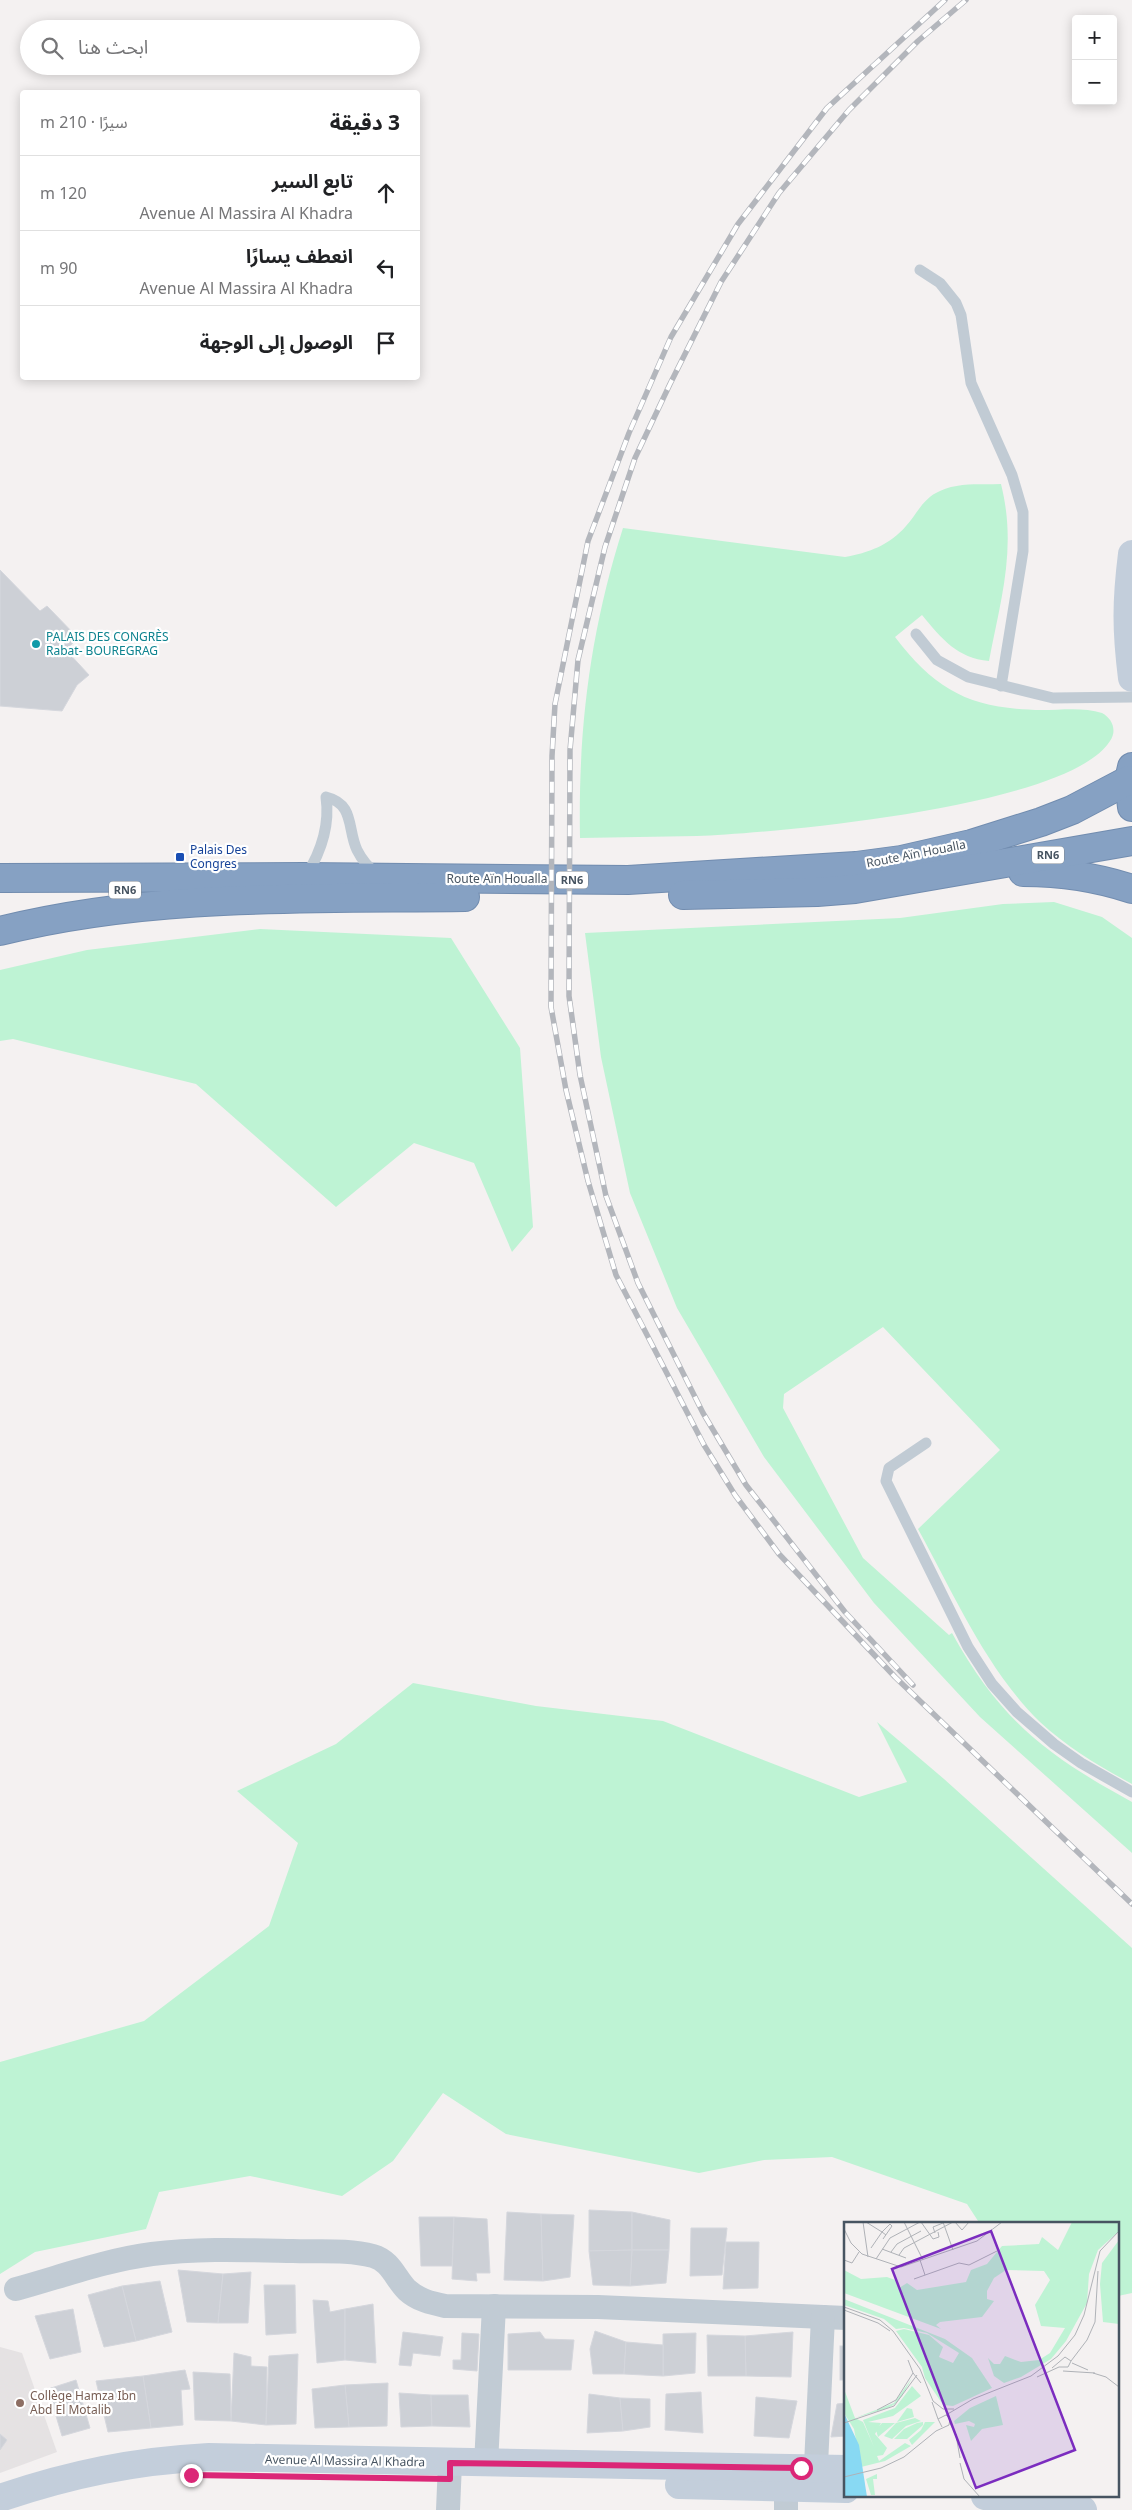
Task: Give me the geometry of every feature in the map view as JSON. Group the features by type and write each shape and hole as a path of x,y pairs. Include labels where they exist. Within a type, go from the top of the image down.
{"highway":[{"name":"Route Aïn Houalla","path":"0,878 305,877 628,880 856,866 900,860 971,844 1032,825 1131,785"},
{"name":"Route Aïn Houalla","path":"0,931 51,920 130,907 199,901 818,892 893,885 1132,841"},
{"path":"964,872 1054,872 1104,879 1132,889"},
{"name":"RN6","path":"0,895 125,890 203,894 249,900"}],"main road":[{"path":"1132,554 1126,598 1126,631 1132,678"},
{"name":"Avenue Al Massira Al Khadra","path":"0,2498 98,2469 170,2459 209,2457 785,2488 844,2471"},
{"name":"Avenue Al Massira Al Khadra","path":"22,2510 82,2490 165,2476 450,2471 486,2464 785,2488"},
{"name":"Avenue Al Massira Al Khadra","path":"815,2478 844,2488"},
{"path":"992,2498 1036,2510"},
{"path":"1056,2498 1083,2510"}],"street":[{"path":"16,2290 118,2261 152,2254 269,2251 347,2252 374,2256 385,2262 405,2288 428,2302 445,2306 598,2308 835,2318 815,2478"},
{"path":"486,2464 494,2306"},
{"path":"448,2510 450,2471"}],"lane":[{"path":"920,270 940,283 956,303 961,315 971,383 1012,475 1022,512 1023,551 1001,686"},
{"path":"916,634 937,660 968,677 1064,699 1132,697"},
{"path":"305,877 322,842 327,820 326,797 336,800 344,807 357,850 364,861 382,878"},
{"path":"926,1443 889,1468 886,1481 972,1653 997,1689 1030,1723 1081,1763 1132,1792"}],"shaded area":[{"name":"Collège Hamza Ibn Abd El Motalib","path":"0,2347 22,2353 57,2452 0,2473"}],"green space":[{"path":"1001,484 1008,530 1006,573 989,661 968,656 951,646 922,615 895,637 926,671 942,684 958,694 976,701 1017,709 1072,709 1102,713 1113,726 1112,737 1084,764 1039,783 982,799 918,812 852,822 736,834 580,838 581,758 588,681 602,605 623,528 845,557 862,553 886,543 900,533 929,498 940,491 962,485"},
{"path":"1054,902 1102,917 1132,938 1132,1784 1062,1740 1040,1722 1021,1701 1003,1679 972,1630 918,1529 1000,1450 883,1327 784,1394 783,1408 863,1558 949,1635 952,1633 988,1690 1028,1732 1074,1768 1132,1802 1132,1853 980,1717 874,1603 764,1457 677,1308 630,1193 601,1057 585,933 900,918 1003,904"},
{"path":"260,929 451,938 520,1048 533,1227 512,1252 474,1163 414,1143 336,1207 196,1084 13,1039 0,1041 0,970 87,950"},
{"path":"413,1683 536,1706 663,1721 859,1797 907,1782 877,1722 944,1779 1132,1948 1132,2293 1120,2296 1120,2222 979,2222 967,2204 832,2157 764,2160 699,2173 506,2134 443,2093 393,2161 342,2196 250,2176 159,2192 146,2229 35,2252 0,2274 0,2062 144,2021 269,1926 298,1843 237,1791 336,1744"}],"building":[{"name":"PALAIS DES CONGRÈS Rabat- BOUREGRAG","path":"0,570 40,611 47,606 78,638 66,650 89,675 77,685 62,711 0,706"},
{"path":"589,2210 632,2212 632,2250 589,2251"},
{"path":"507,2212 541,2214 543,2281 504,2280"},
{"path":"632,2212 670,2220 669,2250 632,2250"},
{"path":"541,2214 574,2215 570,2277 543,2281"},
{"path":"419,2217 454,2217 452,2266 421,2266"},
{"path":"454,2217 487,2219 490,2273 476,2273 477,2281 452,2279"},
{"path":"691,2228 727,2228 722,2275 690,2276"},
{"path":"726,2242 759,2242 758,2288 723,2289"},
{"path":"632,2250 669,2250 666,2283 630,2286"},
{"path":"632,2250 630,2286 593,2285 589,2251"},
{"path":"178,2270 223,2274 218,2323 187,2322"},
{"path":"251,2272 248,2323 218,2323 223,2274"},
{"path":"160,2281 172,2332 136,2341 122,2286"},
{"path":"264,2285 295,2285 296,2333 266,2335"},
{"path":"122,2286 136,2341 104,2347 88,2295"},
{"path":"313,2300 328,2301 330,2312 345,2309 345,2360 317,2363"},
{"path":"373,2304 376,2363 345,2360 345,2309"},
{"path":"73,2309 81,2352 50,2359 35,2316"},
{"path":"595,2331 626,2342 624,2374 593,2374 590,2349"},
{"path":"403,2332 443,2337 440,2356 413,2353 411,2366 399,2365"},
{"path":"540,2332 545,2339 574,2340 571,2370 508,2370 508,2334"},
{"path":"793,2332 791,2377 746,2376 745,2336"},
{"path":"462,2333 479,2334 477,2371 453,2369 453,2360 461,2360"},
{"path":"696,2333 695,2373 663,2376 663,2334"},
{"path":"707,2335 745,2336 746,2376 708,2376"},
{"path":"626,2342 663,2345 663,2376 624,2374"},
{"path":"840,2346 844,2346 844,2380 840,2380"},
{"path":"234,2353 251,2357 251,2366 267,2367 266,2425 231,2421"},
{"path":"298,2354 296,2424 266,2425 269,2356"},
{"path":"185,2370 190,2389 181,2390 183,2425 151,2428 143,2376"},
{"path":"193,2372 230,2374 231,2421 195,2420"},
{"path":"143,2376 151,2428 108,2432 96,2381"},
{"path":"76,2380 90,2428 62,2436 48,2389"},
{"path":"388,2383 387,2426 349,2427 345,2385"},
{"path":"345,2385 349,2427 315,2428 312,2389"},
{"path":"701,2392 703,2433 665,2430 666,2394"},
{"path":"399,2393 431,2395 432,2426 401,2427"},
{"path":"589,2394 620,2398 623,2431 587,2433"},
{"path":"431,2395 468,2395 470,2427 432,2426"},
{"path":"756,2397 797,2401 789,2438 754,2436"},
{"path":"620,2398 650,2399 650,2427 623,2431"},
{"path":"844,2403 844,2436 831,2437 837,2404"},
{"path":"0,2434 7,2440 0,2450"}],"railway":[{"path":"945,0 827,108 738,224 671,337 629,433 588,541 555,704 552,756 551,1007 566,1090 588,1181 616,1275 704,1445 735,1495 779,1554 895,1677 1132,1904"},
{"path":"913,1685 845,1612 746,1485 703,1413 638,1283 606,1196 580,1075 569,996 570,750 578,660 605,547 635,458 721,282 779,193 849,110 918,41 966,0"}],"place":[{"name":"PALAIS DES CONGRÈS Rabat- BOUREGRAG","path":"36,644"},
{"name":"Palais Des Congres","path":"180,857"},
{"name":"Collège Hamza Ibn Abd El Motalib","path":"20,2403"}],"route":[{"path":"191,2475 261,2474 450,2479 450,2463 801,2468"}]}
